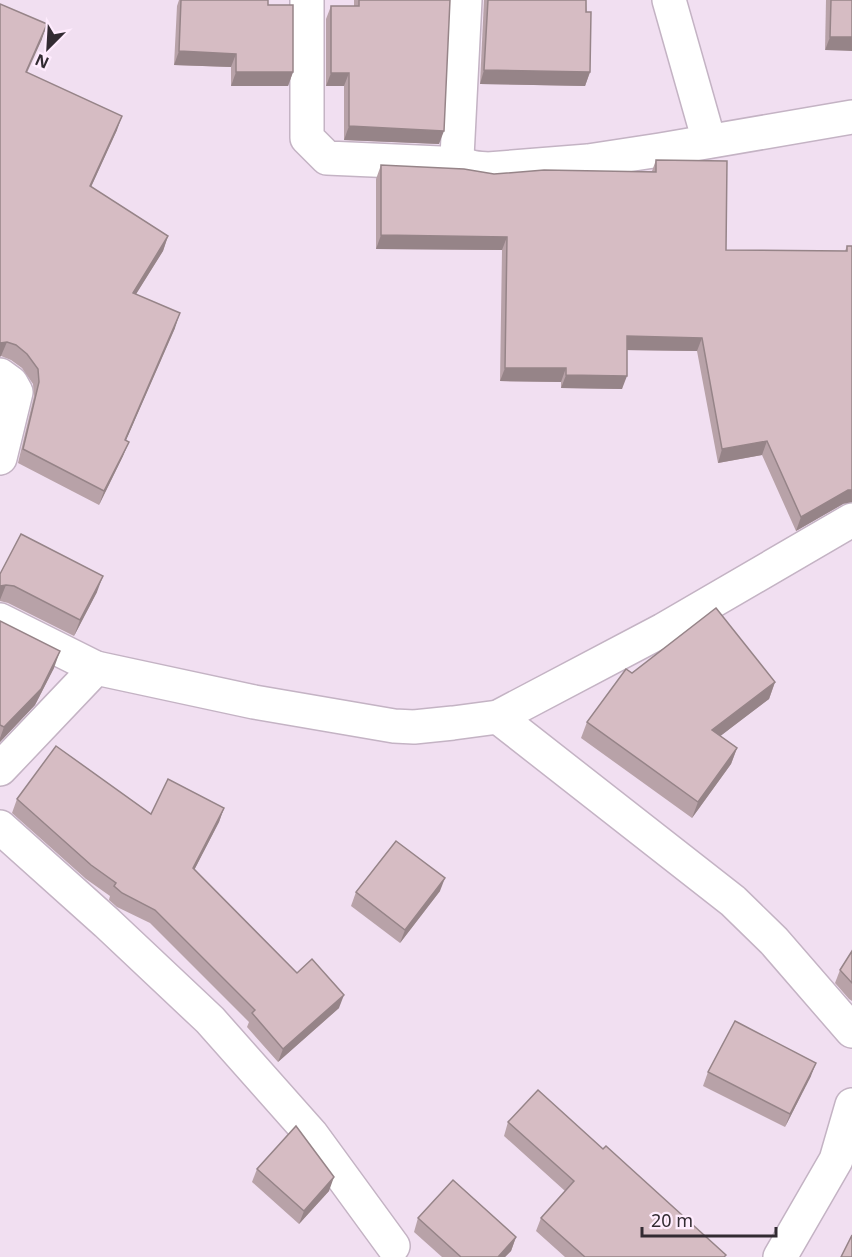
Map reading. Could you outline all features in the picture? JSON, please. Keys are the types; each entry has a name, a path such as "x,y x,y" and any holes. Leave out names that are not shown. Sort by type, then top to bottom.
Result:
{"street":[{"path":"307,0 307,138 327,158 463,164 473,168 488,169 588,161 852,117"},
{"path":"463,164 457,157 465,0"},
{"path":"669,0 709,141"},
{"path":"0,375 11,383 16,392 0,458"},
{"path":"0,620 96,668 254,702 394,726 414,727 453,723 498,717 663,630 852,520"},
{"path":"0,769 96,668"},
{"path":"498,717 733,901 774,941 852,1030"},
{"path":"0,827 210,1020 312,1135 393,1246"},
{"path":"780,1257 836,1160 852,1105"}],"building":[{"path":"181,0 268,0 268,5 293,5 293,72 236,72 236,54 179,51"},
{"path":"359,0 450,0 444,131 349,126 349,73 331,73 331,6 359,6"},
{"path":"488,0 586,0 586,12 591,12 590,72 484,70"},
{"path":"831,0 852,0 852,37 830,37"},
{"path":"0,4 47,24 26,72 122,116 90,186 168,236 133,293 180,313 125,440 129,442 104,491 23,449 39,382 38,369 27,354 16,345 7,342 0,343"},
{"path":"656,160 727,161 726,250 847,251 847,246 852,246 852,490 848,490 801,517 767,441 722,449 702,338 627,336 627,376 566,375 566,368 505,368 507,237 381,235 381,165 464,169 494,174 544,170 656,172"},
{"path":"21,534 103,576 80,620 14,586 0,586 0,574"},
{"path":"716,608 775,682 712,730 737,748 698,802 587,722 626,669 632,673"},
{"path":"0,621 60,651 41,689 4,727 0,725"},
{"path":"56,746 151,814 168,779 224,808 193,868 297,973 312,959 344,995 283,1049 252,1013 255,1010 155,910 122,893 114,886 116,883 91,865 17,799"},
{"path":"396,841 445,878 405,930 356,892"},
{"path":"852,951 852,983 840,970"},
{"path":"735,1021 816,1063 790,1114 708,1072"},
{"path":"538,1090 603,1149 606,1146 726,1255 724,1257 585,1257 541,1218 574,1181 508,1122"},
{"path":"296,1126 334,1177 304,1211 257,1169"},
{"path":"453,1180 516,1237 498,1257 461,1257 418,1218"},
{"path":"852,1235 852,1257 841,1257"}]}
